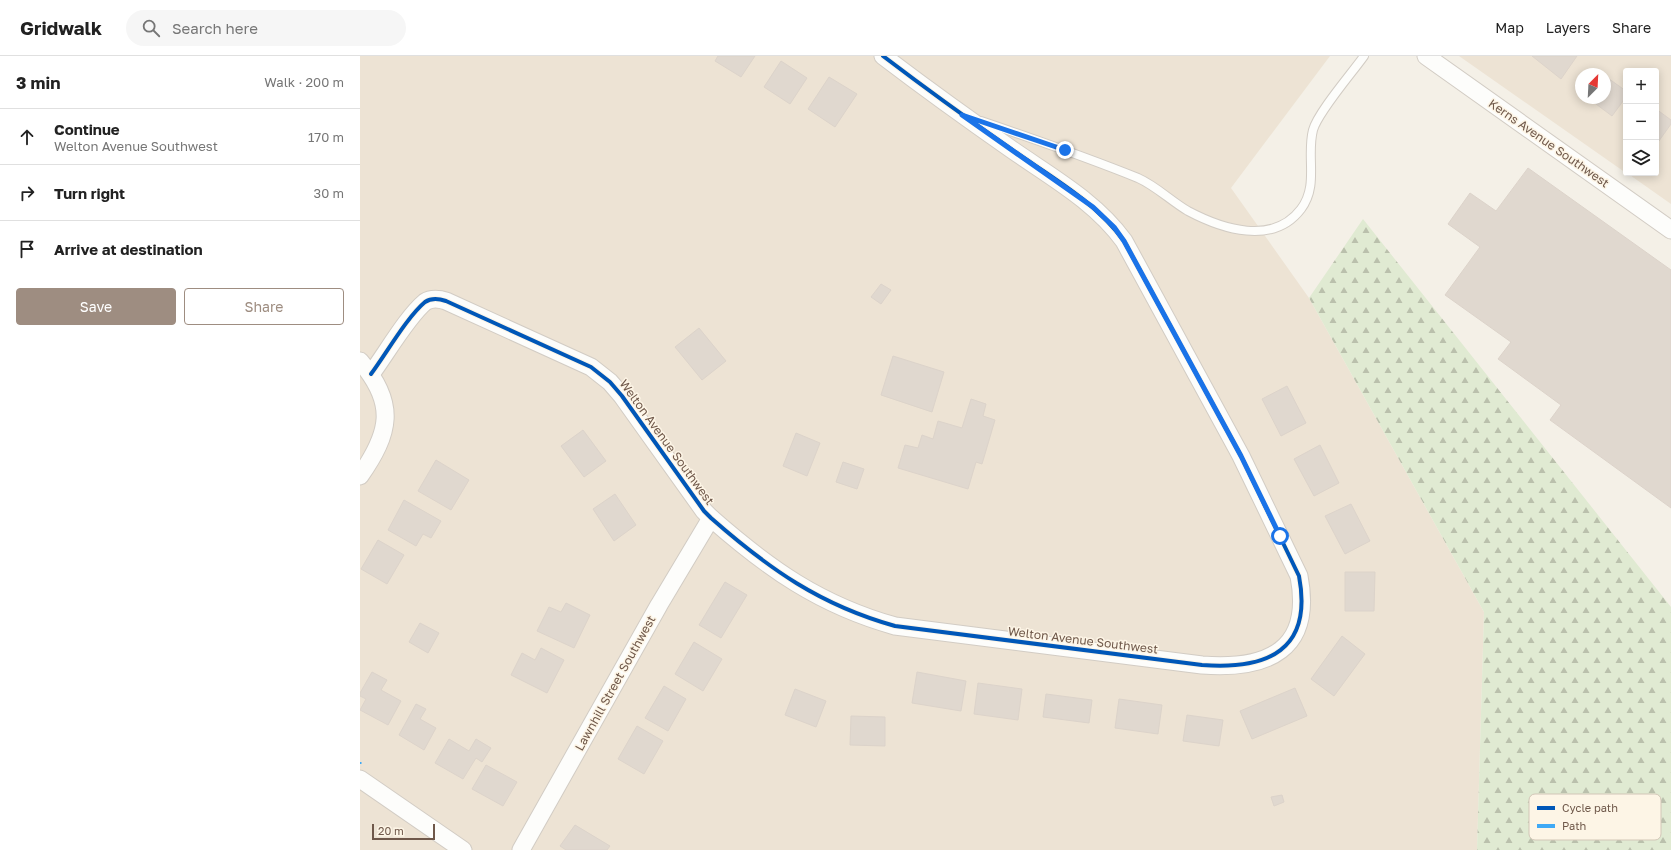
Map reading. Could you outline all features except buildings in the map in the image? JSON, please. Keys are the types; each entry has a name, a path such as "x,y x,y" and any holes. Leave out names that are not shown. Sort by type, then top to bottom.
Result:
{"street":[{"name":"Welton Avenue Southwest","path":"372,374 410,320 426,302 437,299 446,300 591,367 610,382 622,396 704,512 788,579 830,603 862,617 895,626 1225,666 1252,664 1266,660 1281,651 1293,638 1301,619 1303,595 1299,576 1241,456 1124,241 1114,227 1093,207 962,115 883,56"},
{"name":"Kerns Avenue Southwest","path":"1426,56 1671,230"},
{"path":"360,362 372,374 380,392 384,407 385,426 380,445 360,476"},
{"name":"Lawnhill Street Southwest","path":"522,850 659,605 711,518"},
{"path":"360,779 463,850"}],"lane":[{"path":"962,115 1065,150 1140,179 1167,195 1187,210 1212,222 1240,230 1260,232 1274,229 1289,222 1301,210 1308,198 1312,177 1310,145 1313,129 1319,117 1364,56"}],"shaded area":[{"path":"360,56 1330,56 1231,188 1309,298 1484,612 1477,850 360,850"},
{"path":"1459,56 1671,56 1671,204 1631,176 1659,176 1659,68 1623,68 1623,171"}],"green space":[{"path":"1363,219 1671,607 1671,850 1477,850 1484,612 1309,298"}],"cycle path":[{"path":"371,374 404,326 425,302 433,299 446,301 591,367 610,382 622,396 704,511 711,518 775,569 819,596 843,607 895,626 1202,665 1226,666 1247,664 1265,659 1280,650 1292,638 1299,622 1302,601 1299,576 1241,456 1124,241 1100,214 1072,190 1011,149 883,56"}],"route":[{"path":"1065,150 962,115 1093,207 1114,227 1124,241 1241,456 1280,536"}]}
